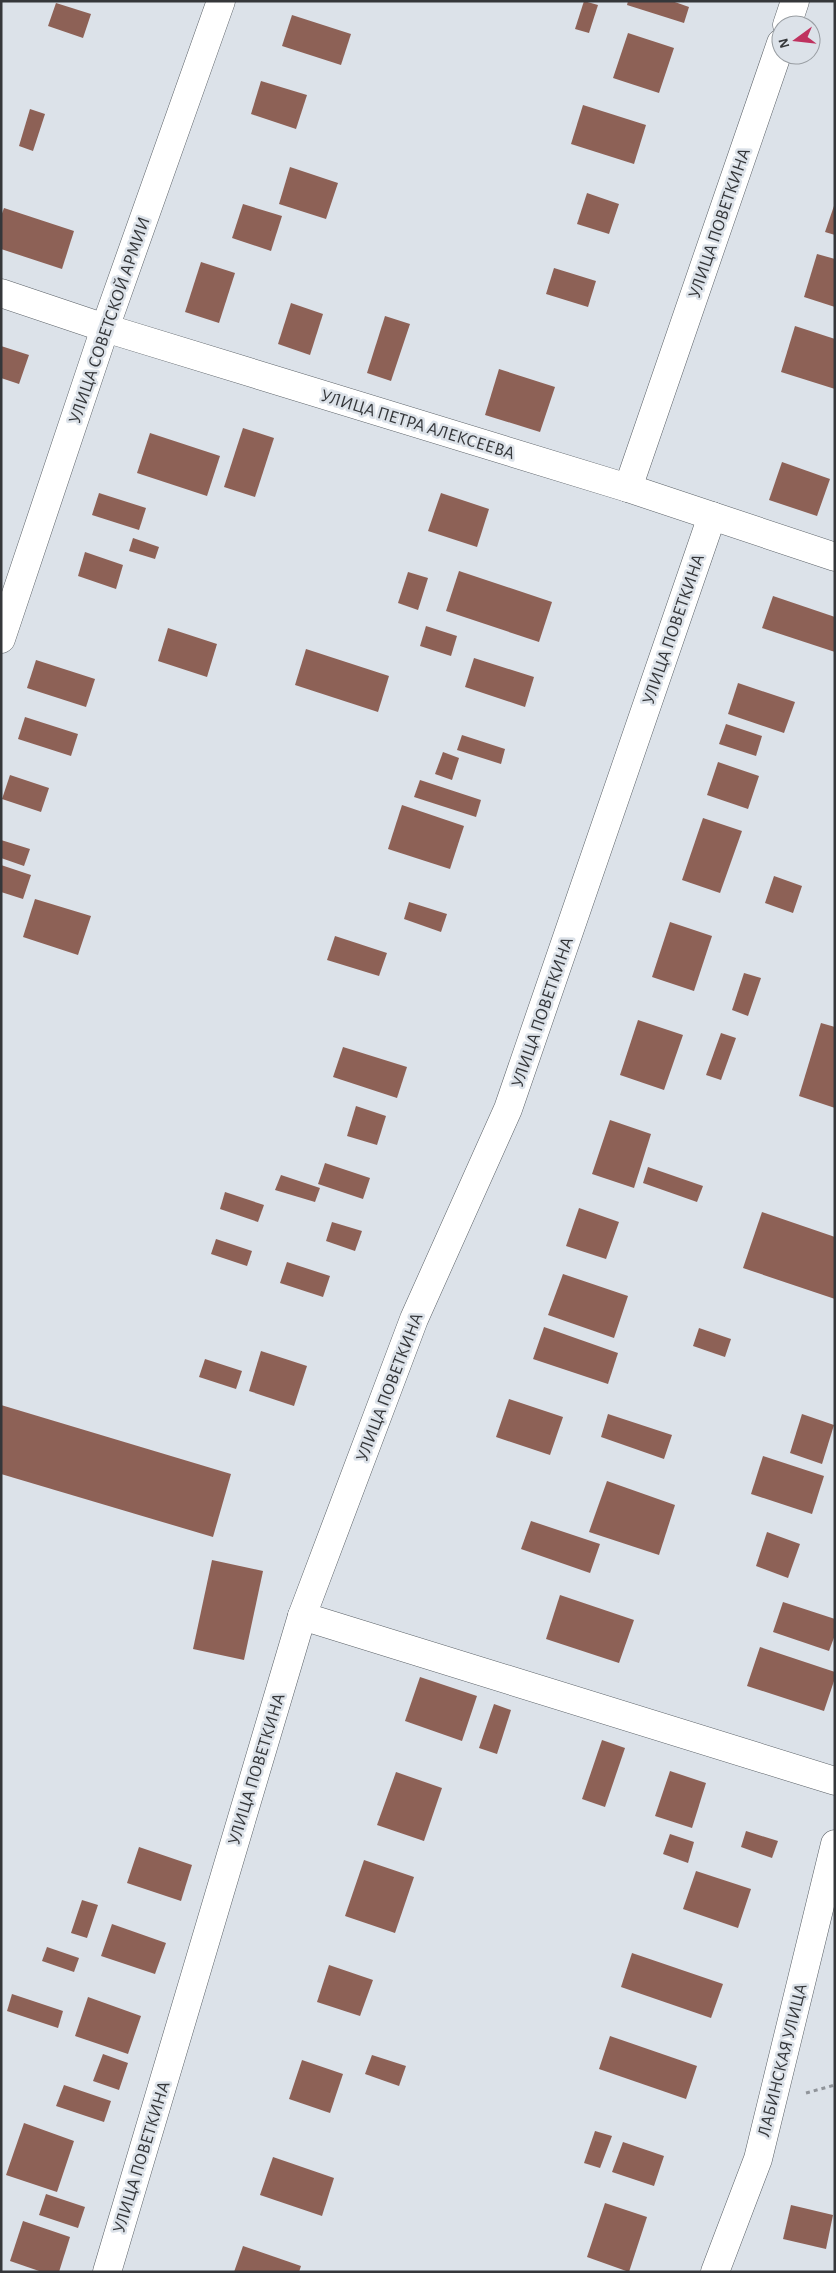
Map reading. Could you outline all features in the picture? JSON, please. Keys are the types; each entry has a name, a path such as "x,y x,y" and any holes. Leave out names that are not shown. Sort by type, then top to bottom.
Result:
{"street":[{"name":"УЛИЦА СОВЕТСКОЙ АРМИИ","path":"1,639 105,328 221,1"},
{"path":"791,15 796,1"},
{"name":"УЛИЦА ПОВЕТКИНА","path":"628,488 773,65"},
{"name":"УЛИЦА ПЕТРА АЛЕКСЕЕВА","path":"1,293 105,328 628,488 835,557"},
{"name":"УЛИЦА ПОВЕТКИНА","path":"107,2272 302,1616 414,1319 508,1109 712,516"},
{"path":"302,1616 835,1781"},
{"name":"ЛАБИНСКАЯ УЛИЦА","path":"715,2272 758,2159 835,1844"}],"building":[{"path":"584,1 598,5 589,33 575,29"},
{"path":"628,1 672,1 689,7 684,23 627,5"},
{"path":"56,3 91,14 83,38 48,26"},
{"path":"292,15 351,34 341,65 282,46"},
{"path":"628,33 674,48 659,93 613,78"},
{"path":"261,81 307,95 296,129 251,114"},
{"path":"583,105 646,125 634,164 571,144"},
{"path":"30,109 45,114 33,151 19,146"},
{"path":"290,167 338,183 326,219 279,204"},
{"path":"587,193 619,204 609,234 577,224"},
{"path":"835,203 835,235 825,232"},
{"path":"243,204 282,216 271,251 232,238"},
{"path":"4,208 74,231 62,269 1,249 1,216"},
{"path":"817,254 835,259 835,307 804,297"},
{"path":"201,262 235,273 219,323 185,312"},
{"path":"554,268 596,281 588,307 546,294"},
{"path":"291,303 323,314 310,355 278,344"},
{"path":"385,316 410,324 391,381 367,373"},
{"path":"795,326 835,339 835,389 781,372"},
{"path":"1,346 29,355 19,384 1,378"},
{"path":"499,369 555,387 540,432 485,415"},
{"path":"243,428 274,438 255,497 224,487"},
{"path":"150,433 220,456 207,496 137,473"},
{"path":"782,462 830,479 817,516 769,500"},
{"path":"99,493 146,508 139,530 92,515"},
{"path":"441,493 489,509 477,547 428,531"},
{"path":"133,538 159,547 155,559 129,551"},
{"path":"85,552 123,565 116,589 78,576"},
{"path":"459,571 552,602 539,642 446,611"},
{"path":"408,572 428,578 418,610 398,603"},
{"path":"773,596 835,617 835,652 762,628"},
{"path":"426,626 457,636 451,656 420,646"},
{"path":"168,628 217,644 207,677 158,661"},
{"path":"306,649 389,676 378,712 295,685"},
{"path":"474,658 534,677 525,707 465,687"},
{"path":"36,660 95,679 86,707 27,688"},
{"path":"738,683 795,702 784,733 728,714"},
{"path":"25,717 78,734 71,756 18,739"},
{"path":"726,724 762,736 756,756 719,744"},
{"path":"462,735 505,749 501,764 457,750"},
{"path":"443,752 459,758 452,780 435,774"},
{"path":"718,762 759,776 748,809 707,795"},
{"path":"10,775 49,788 41,812 2,799"},
{"path":"420,780 481,800 476,817 414,797"},
{"path":"402,805 464,826 450,869 388,849"},
{"path":"703,818 742,831 720,893 682,880"},
{"path":"1,840 30,849 24,866 1,858"},
{"path":"1,865 31,875 23,899 1,892"},
{"path":"774,876 802,886 793,913 765,903"},
{"path":"35,899 91,916 78,955 23,937"},
{"path":"409,902 447,914 441,932 404,919"},
{"path":"670,922 712,936 694,991 652,977"},
{"path":"335,936 387,953 379,976 327,960"},
{"path":"744,973 761,978 748,1016 732,1010"},
{"path":"638,1020 683,1035 664,1090 620,1075"},
{"path":"821,1023 835,1027 835,1108 799,1096"},
{"path":"721,1033 736,1038 721,1080 706,1075"},
{"path":"343,1047 407,1067 397,1098 333,1077"},
{"path":"356,1106 386,1116 377,1145 347,1136"},
{"path":"610,1120 651,1134 634,1188 592,1174"},
{"path":"325,1163 370,1178 363,1199 318,1184"},
{"path":"648,1167 703,1186 697,1202 643,1183"},
{"path":"281,1175 320,1188 315,1202 275,1190"},
{"path":"225,1192 264,1205 258,1222 220,1209"},
{"path":"579,1208 619,1222 606,1259 566,1246"},
{"path":"762,1212 835,1237 835,1299 743,1268"},
{"path":"332,1222 362,1231 355,1251 326,1241"},
{"path":"216,1239 252,1251 247,1266 211,1254"},
{"path":"287,1262 330,1276 323,1297 280,1283"},
{"path":"563,1274 628,1296 614,1338 548,1315"},
{"path":"544,1327 618,1353 608,1384 533,1359"},
{"path":"699,1328 731,1339 725,1357 693,1346"},
{"path":"261,1351 307,1366 294,1406 249,1391"},
{"path":"205,1359 242,1371 236,1389 199,1377"},
{"path":"509,1399 563,1417 550,1455 496,1437"},
{"path":"1,1405 231,1474 213,1537 1,1474"},
{"path":"608,1414 672,1435 664,1459 601,1437"},
{"path":"802,1414 834,1425 822,1464 790,1453"},
{"path":"763,1456 824,1476 812,1514 751,1494"},
{"path":"607,1481 675,1505 659,1555 589,1532"},
{"path":"531,1521 600,1544 590,1573 521,1549"},
{"path":"767,1532 800,1544 788,1578 756,1566"},
{"path":"212,1560 263,1571 244,1660 193,1649"},
{"path":"560,1595 634,1620 619,1663 546,1639"},
{"path":"783,1602 835,1619 835,1635 829,1651 773,1632"},
{"path":"760,1647 835,1672 835,1678 824,1711 747,1686"},
{"path":"420,1677 477,1696 462,1741 405,1721"},
{"path":"494,1704 511,1710 497,1754 479,1748"},
{"path":"602,1740 625,1748 605,1807 582,1799"},
{"path":"670,1771 706,1783 692,1828 655,1816"},
{"path":"396,1772 442,1788 424,1841 377,1825"},
{"path":"746,1831 778,1841 772,1858 741,1847"},
{"path":"670,1834 694,1842 688,1863 663,1854"},
{"path":"139,1847 192,1865 181,1901 127,1883"},
{"path":"364,1860 414,1877 395,1933 345,1916"},
{"path":"696,1871 751,1889 738,1928 683,1909"},
{"path":"82,1900 98,1905 87,1938 71,1933"},
{"path":"112,1924 166,1943 155,1974 101,1956"},
{"path":"47,1947 79,1958 74,1972 42,1961"},
{"path":"632,1953 723,1984 711,2018 621,1987"},
{"path":"329,1965 373,1980 360,2016 317,2002"},
{"path":"12,1994 63,2011 58,2028 7,2011"},
{"path":"88,1997 141,2016 128,2054 75,2036"},
{"path":"610,2036 697,2066 686,2099 599,2069"},
{"path":"103,2054 128,2063 119,2090 93,2081"},
{"path":"372,2055 406,2066 399,2086 365,2074"},
{"path":"302,2060 343,2074 330,2113 289,2099"},
{"path":"64,2085 111,2101 104,2122 56,2106"},
{"path":"24,2123 74,2141 57,2192 6,2175"},
{"path":"595,2131 612,2136 600,2168 584,2163"},
{"path":"623,2142 664,2156 654,2186 612,2172"},
{"path":"273,2157 334,2178 322,2216 260,2195"},
{"path":"46,2194 85,2207 78,2228 39,2215"},
{"path":"605,2203 647,2217 629,2272 587,2257"},
{"path":"791,2205 833,2215 826,2249 783,2239"},
{"path":"23,2221 70,2237 59,2272 42,2272 10,2261"},
{"path":"243,2246 301,2266 299,2272 234,2272"}]}
